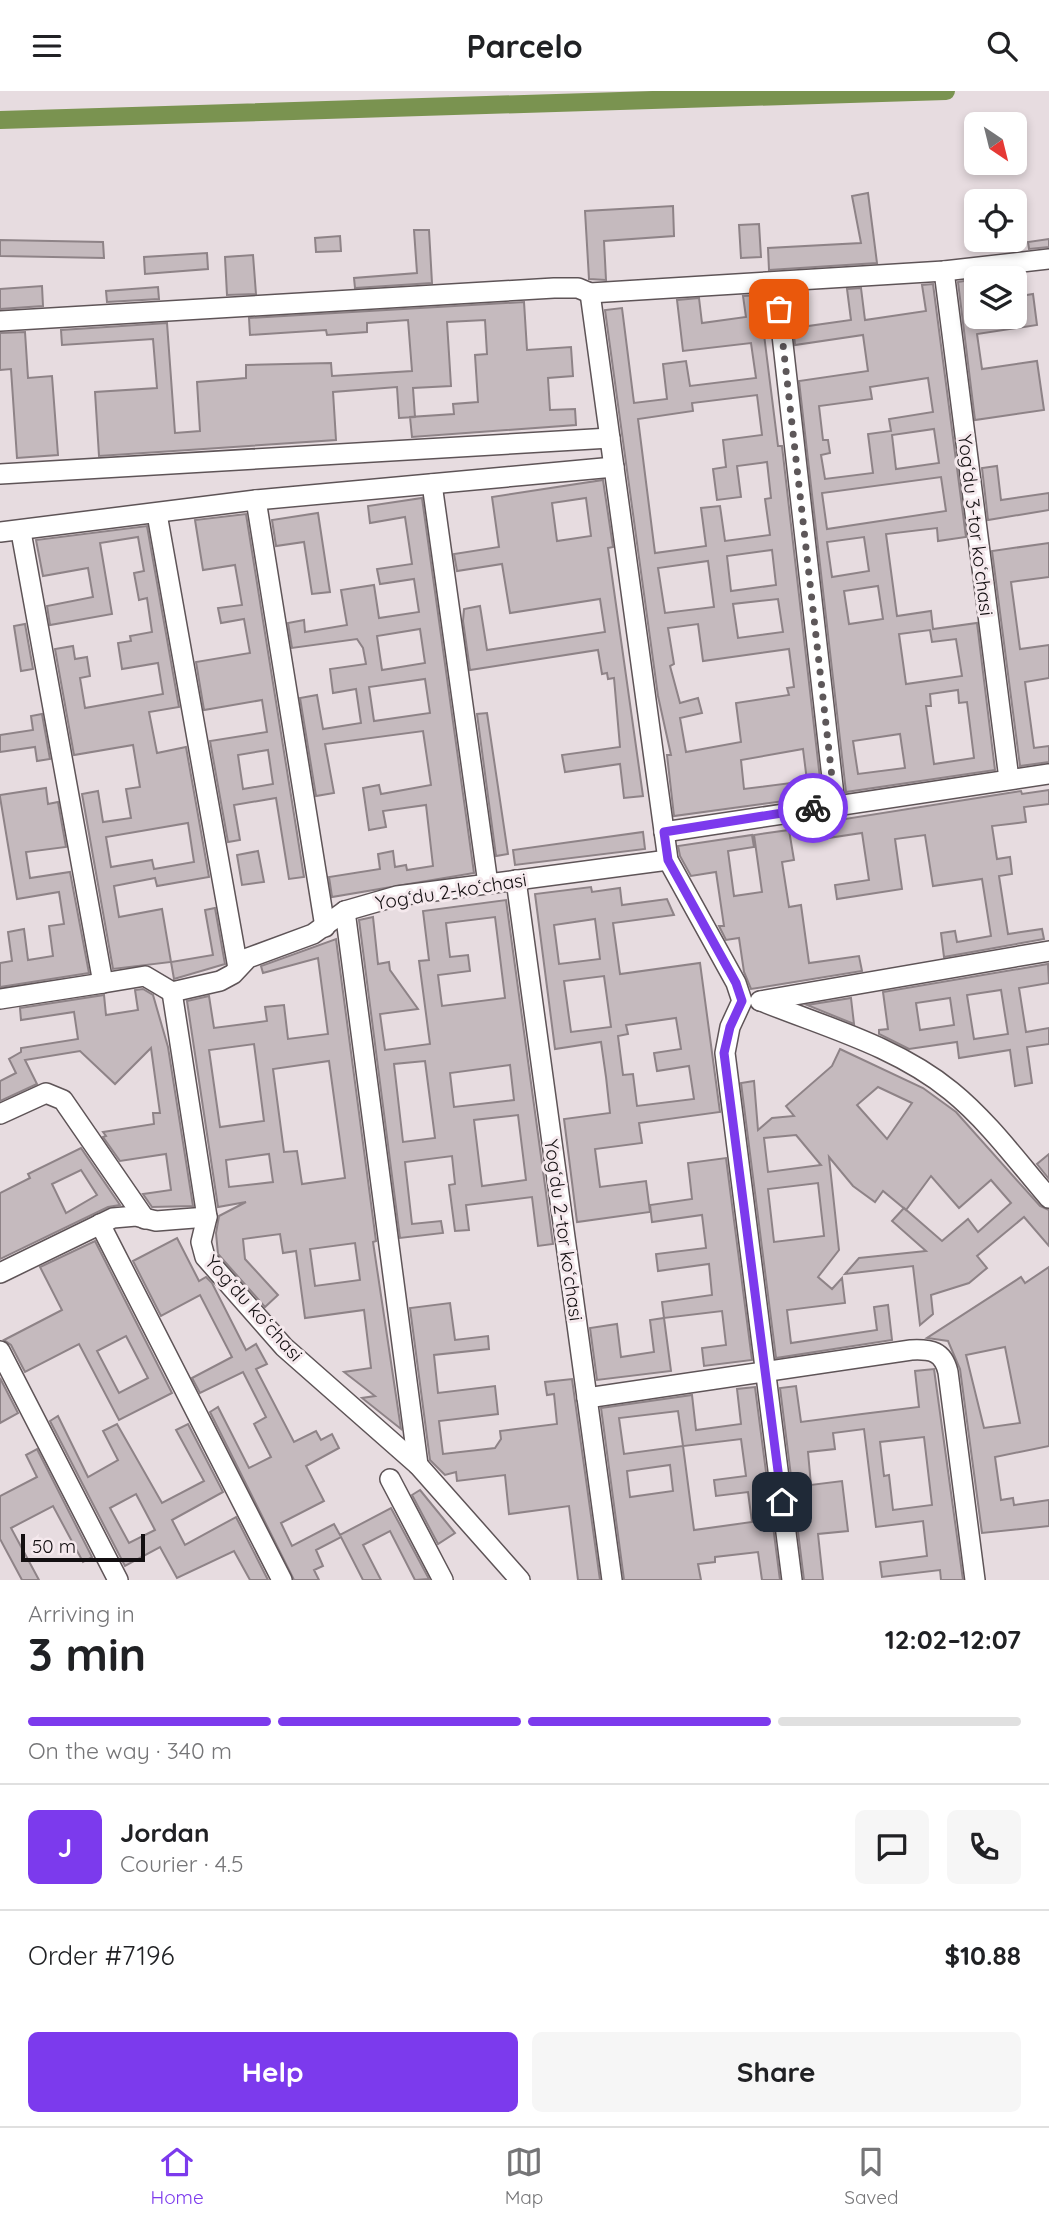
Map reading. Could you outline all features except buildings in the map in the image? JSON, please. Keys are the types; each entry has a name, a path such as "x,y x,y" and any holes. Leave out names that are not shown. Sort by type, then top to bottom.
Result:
{"street":[{"path":"0,321 554,288 578,288 590,293 944,271 1049,260"},
{"name":"Yogʻdu 3-tor koʻchasi","path":"944,271 1009,779"},
{"path":"776,282 835,804"},
{"path":"590,293 668,860 736,983 751,1001 891,1053 921,1070 970,1108 1049,1198"},
{"path":"0,474 610,439"},
{"path":"0,532 256,501 614,467"},
{"path":"432,484 488,884"},
{"path":"256,501 325,927"},
{"path":"158,514 239,968"},
{"path":"21,531 103,983"},
{"path":"664,832 835,804 1049,774"},
{"name":"Yogʻdu 2-koʻchasi","path":"173,992 220,981 259,953 325,927 345,911 397,896 668,860"},
{"name":"Yogʻdu 2-tor koʻchasi","path":"516,880 612,1580"},
{"path":"345,911 418,1465"},
{"path":"792,1580 724,1053 730,1027 751,1001 1049,951"},
{"path":"0,999 145,976 173,992"},
{"name":"Yogʻdu koʻchasi","path":"173,992 206,1217 201,1242 205,1257 284,1347 418,1465 520,1580"},
{"path":"0,1114 46,1093 63,1100 145,1219"},
{"path":"0,1273 100,1224 126,1216 145,1219 206,1217"},
{"path":"100,1224 282,1580"},
{"path":"587,1398 929,1349 939,1354 948,1372 975,1580"},
{"path":"0,1351 118,1580"},
{"path":"390,1479 443,1580"}],"waterway":[{"path":"0,120 946,91"}],"way so far":[{"path":"779,309 835,804 813,808"}],"route":[{"path":"782,1502 724,1053 730,1027 742,1001 736,983 668,860 664,832 813,808"}]}
